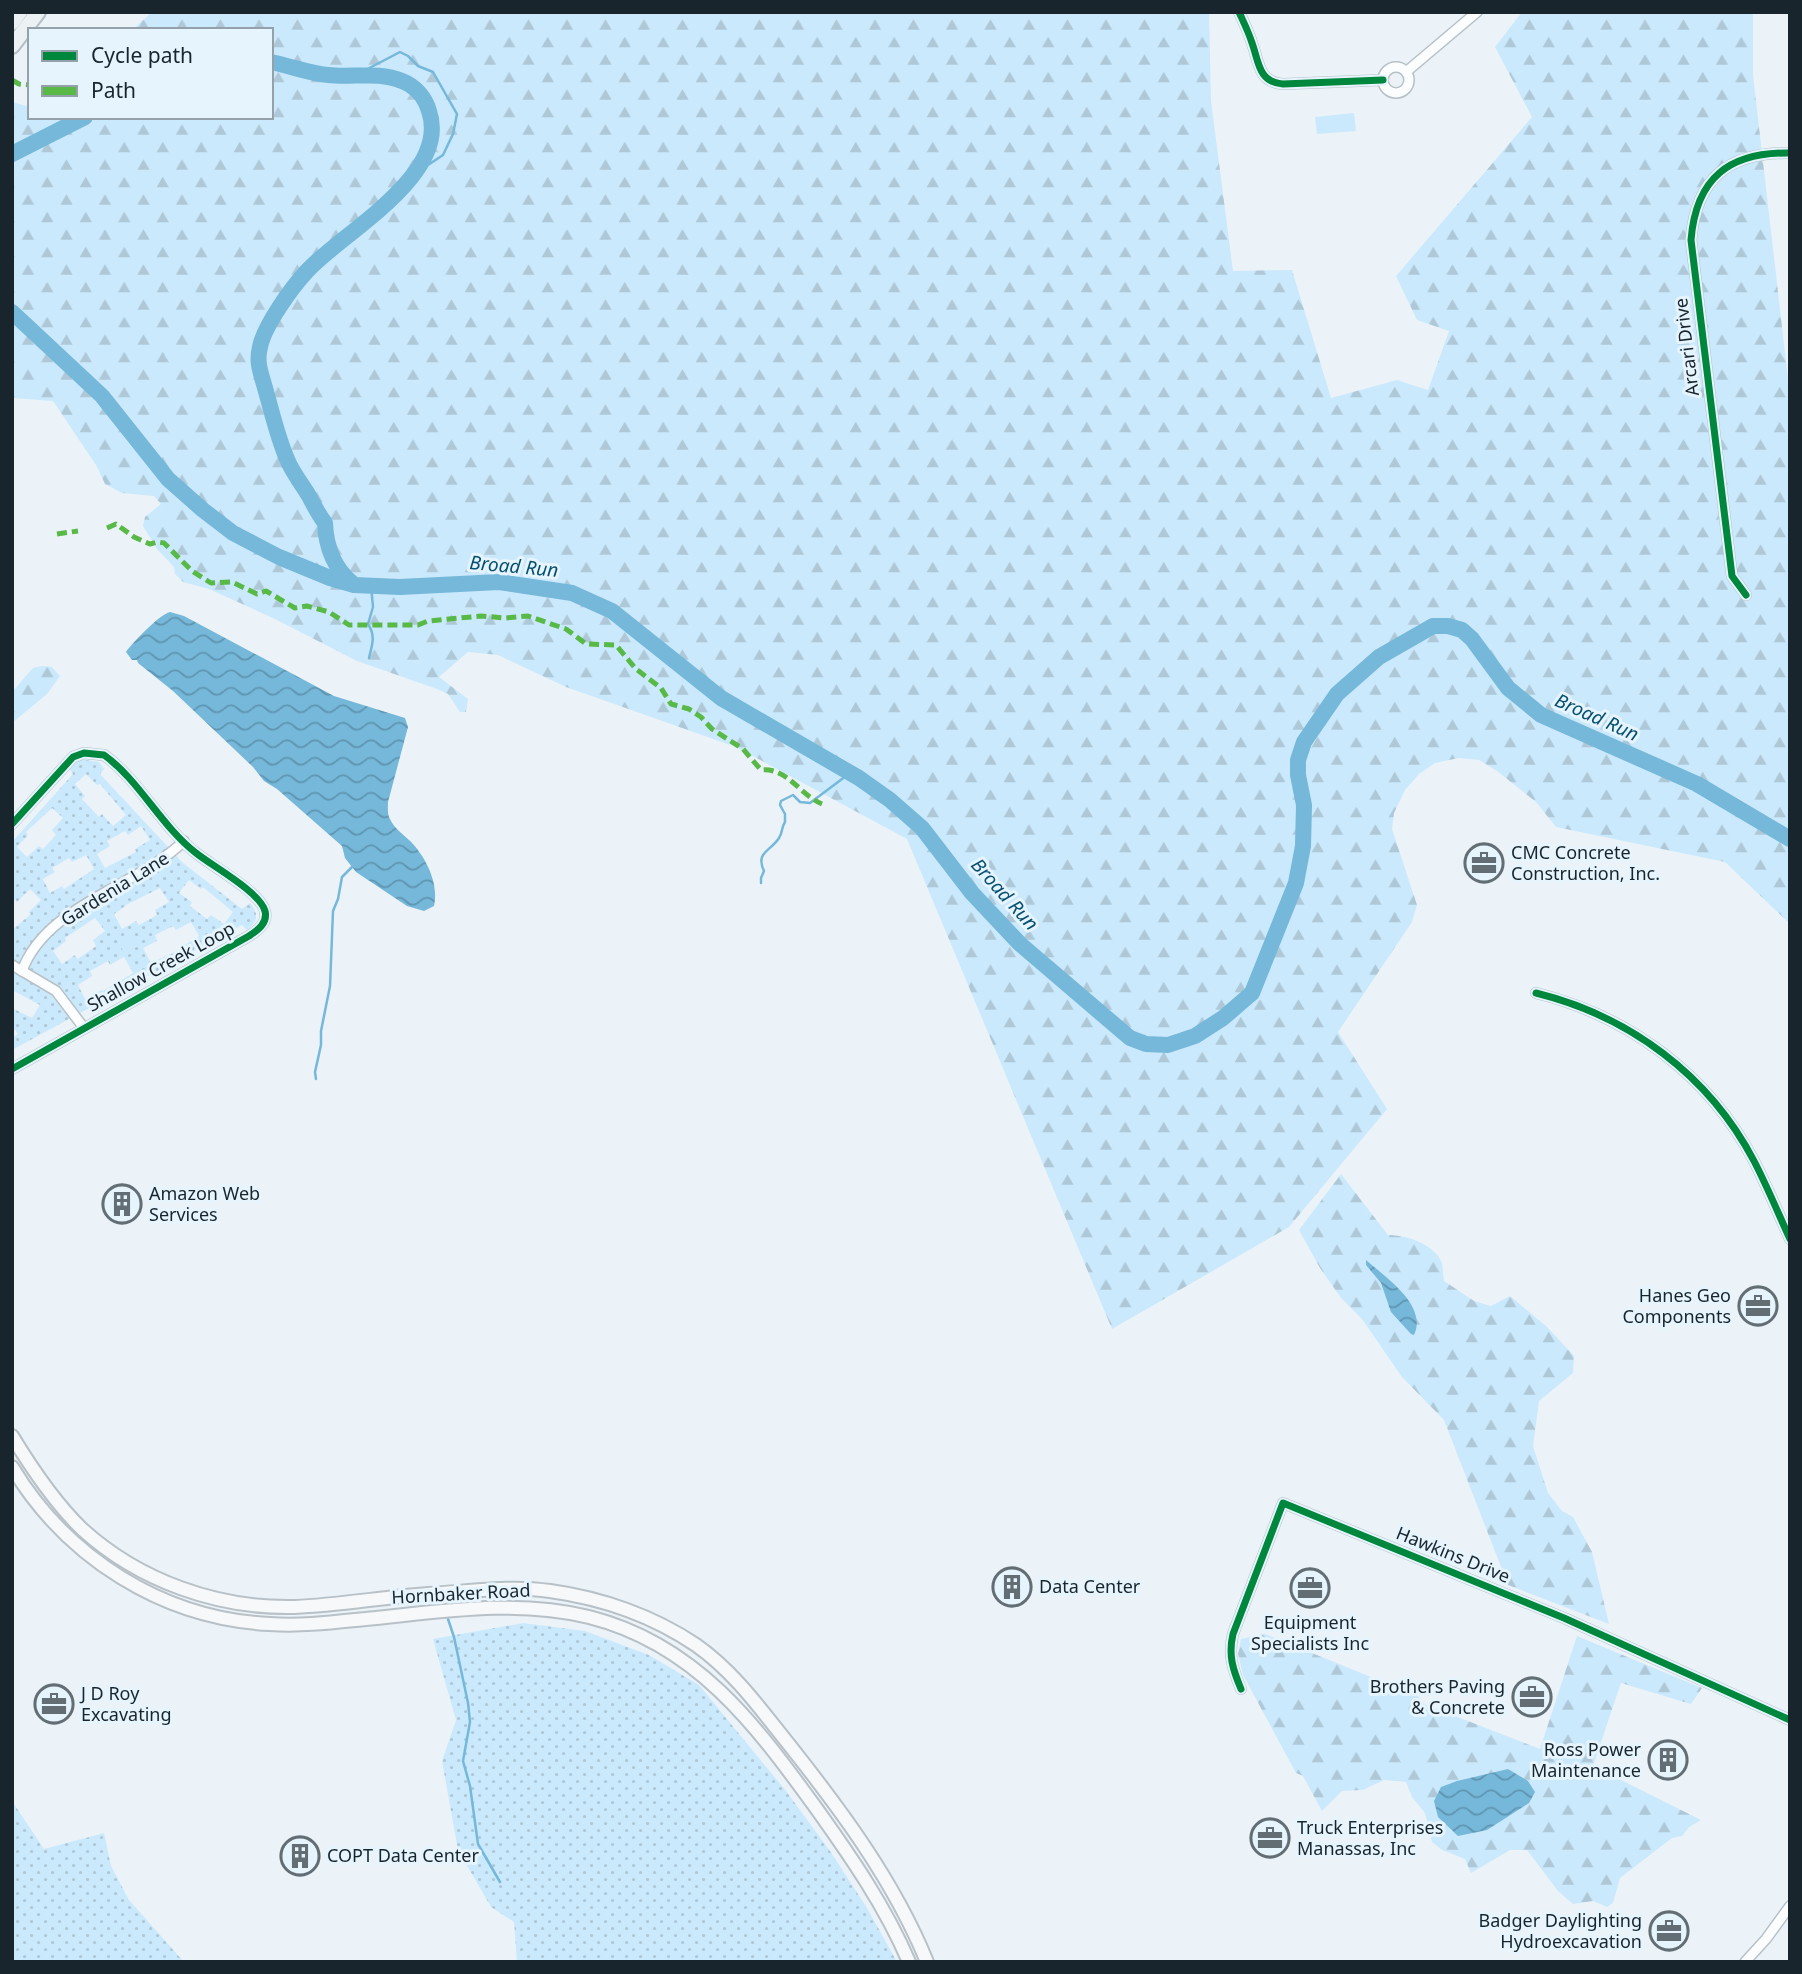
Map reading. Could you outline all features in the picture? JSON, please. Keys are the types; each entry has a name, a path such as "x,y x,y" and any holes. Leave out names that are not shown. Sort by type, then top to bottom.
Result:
{"highway":[{"path":"12,23 20,12"},
{"path":"12,46 38,12"}],"main road":[{"name":"Hornbaker Road","path":"12,1436 50,1493 82,1529 119,1557 184,1590 233,1602 292,1607 488,1590 549,1591 598,1601 635,1613 686,1639 722,1666 744,1688 799,1757 875,1862 905,1912 927,1962"},
{"name":"Hornbaker Road","path":"12,1467 46,1517 85,1554 124,1581 164,1600 204,1613 243,1622 301,1624 504,1607 541,1608 590,1617 623,1627 670,1650 718,1687 766,1741 872,1888 909,1962"},
{"path":"355,1601 356,1620"}],"street":[{"path":"1239,12 1259,69 1269,80 1283,84 1383,80"},
{"path":"1406,72 1476,12"},
{"path":"1391,68 1406,72 1408,85 1398,93 1387,90 1383,80 1385,73 1391,68"},
{"name":"Arcari Drive","path":"1746,595 1732,576 1692,253 1693,219 1701,197 1713,178 1732,163 1751,156 1790,153"},
{"name":"Shallow Creek Loop","path":"12,824 73,757 84,752 94,752 110,759 193,851 255,897 265,911 265,919 260,929 12,1069"},
{"name":"Gardenia Lane","path":"22,971 32,949 59,923 99,896 136,877 172,853 184,841"},
{"path":"12,965 56,991 84,1028"},
{"path":"1536,993 1562,999 1606,1017 1651,1043 1683,1069 1708,1094 1742,1141 1790,1239"},
{"name":"Hawkins Drive","path":"1241,1689 1231,1662 1233,1634 1283,1503 1463,1575 1790,1720"},
{"path":"1745,1962 1790,1906"}],"green space":[{"path":"152,12 1209,12 1211,101 1233,271 1292,270 1331,398 1397,380 1428,390 1449,331 1417,320 1396,276 1532,117 1495,47 1522,12 1753,12 1753,75 1790,396 1790,924 1725,862 1556,827 1536,802 1479,760 1459,758 1435,763 1419,774 1405,790 1394,813 1392,829 1417,905 1412,922 1338,1032 1387,1109 1289,1227 1112,1329 907,839 736,747 566,687 498,655 468,652 439,677 468,699 466,712 460,712 448,694 357,661 273,618 209,589 183,582 143,526 145,517 161,504 154,496 122,493 105,484 96,465 53,401 12,398 12,102 28,106 28,119 273,119 273,28 134,28"},
{"path":"1354,113 1356,131 1317,134 1315,117"},
{"path":"52,667 60,676 47,694 12,723 12,692 33,668"},
{"path":"80,759 99,762 104,769 100,774 183,863 242,909 250,903 256,917 247,930 242,925 12,1050 12,1038 18,1034 12,1026 12,1008 32,1018 40,1005 12,990 12,930 31,914 29,912 41,900 30,889 17,902 12,900 12,842 73,774 69,768","holes":["86,774 97,785 100,784 126,815 113,826 102,814 99,817 82,799 85,796 75,784","52,808 63,818 52,830 56,835 43,849 39,846 27,857 17,847 28,835 26,832","141,826 150,840 135,849 136,852 105,868 97,854 110,846 107,841 125,831 128,835","86,855 94,869 64,889 62,886 50,893 43,879 55,872 52,868 69,858 72,862","189,880 201,889 203,887 233,912 224,924 211,915 207,919 190,906 192,902 179,893","160,888 169,902 155,910 157,915 139,925 136,921 122,929 114,914","95,918 105,931 93,940 96,946 78,959 75,955 62,964 53,951 66,941 65,938","191,922 199,936 183,948 151,963 143,948 157,941 155,935 173,926 176,930","124,957 133,973 85,999 78,985 92,976 90,971 108,961 110,965"]},
{"path":"132,934 138,944 124,952 118,943"},
{"path":"1341,1174 1388,1235 1411,1239 1438,1256 1442,1263 1444,1281 1474,1301 1491,1306 1510,1296 1547,1327 1574,1356 1573,1373 1539,1401 1533,1446 1548,1493 1562,1511 1573,1517 1592,1552 1609,1624 1508,1585 1444,1420 1402,1377 1362,1319 1341,1298 1320,1268 1299,1230"},
{"path":"523,1623 585,1631 649,1655 699,1685 786,1791 830,1851 867,1908 897,1962 517,1962 514,1922 491,1907 458,1850 442,1761 456,1720 433,1639"},
{"path":"1265,1634 1403,1690 1415,1687 1424,1704 1540,1749 1577,1636 1702,1688 1691,1704 1621,1683 1593,1766 1701,1820 1689,1827 1682,1836 1672,1838 1620,1878 1613,1903 1607,1907 1593,1901 1573,1904 1558,1891 1527,1850 1510,1850 1471,1873 1465,1859 1442,1850 1432,1842 1425,1813 1412,1797 1406,1782 1384,1780 1363,1790 1342,1791 1322,1811 1303,1776 1296,1773 1243,1675 1238,1654 1241,1639"},
{"path":"12,1801 44,1849 104,1833 111,1866 129,1900 184,1962 12,1962"}],"water":[{"path":"170,612 184,616 334,696 405,718 408,727 388,802 388,813 394,826 413,844 427,865 435,889 434,906 424,911 407,906 356,872 345,858 342,846 277,789 264,781 253,767 173,691 137,660 132,660 126,652 129,648 153,623"},
{"path":"1366,1260 1393,1283 1410,1303 1417,1324 1414,1335 1391,1312 1381,1283 1366,1265"},
{"path":"1508,1769 1528,1781 1535,1792 1529,1803 1487,1830 1458,1836 1438,1817 1434,1801 1441,1787"}],"waterway":[{"path":"356,75 400,52 418,66 433,72 457,114 453,134 443,155 416,173"},
{"path":"273,63 328,75 374,75 393,78 415,89 429,111 432,135 424,158 410,179 390,200 307,271 273,318 259,353 261,373 283,450 325,523 329,549 336,564 352,583"},
{"path":"12,154 81,119"},
{"name":"Broad Run","path":"12,312 102,396 168,479 233,533 279,557 354,585 400,587 499,582 572,593 612,611 721,698 859,778 890,800 922,828 972,893 1020,944 1130,1038 1146,1044 1168,1045 1195,1036 1223,1018 1252,993 1296,883 1303,846 1304,805 1298,760 1304,742 1337,694 1379,657 1433,626 1462,630 1472,639 1508,688 1541,715 1697,784 1790,839"},
{"path":"369,658 373,641 368,624 373,607 371,586"},
{"path":"761,883 764,871 761,860 779,838 785,822 781,801 793,795 800,802 810,803 850,773"},
{"path":"316,1079 321,1031 330,986 333,911 342,877 352,867"},
{"path":"448,1619 468,1703 470,1722 463,1761 470,1786 478,1844 500,1882"}],"marked path":[{"path":"12,80 28,85"},
{"path":"107,528 116,524 150,544 164,543 192,571 211,583 232,582 257,594 266,591 295,608 307,606 329,612 349,625 418,625 428,621 481,616 528,616 566,629 586,644 616,645 636,669 661,688 671,704 689,709 712,729 743,749 761,770 770,770 786,777 822,804"},
{"path":"57,534 78,531"}],"cycle path":[{"path":"1239,12 1261,70 1275,82 1283,84 1383,80"},
{"path":"1746,595 1732,576 1691,240 1700,200 1708,185 1720,173 1750,157 1790,153"},
{"path":"12,824 73,757 84,753 104,755 128,777 183,842 254,896 266,915 262,926 249,936 12,1069"},
{"path":"1536,993 1603,1017 1663,1053 1690,1076 1736,1130 1759,1170 1790,1239"},
{"path":"1241,1689 1232,1662 1233,1634 1283,1503 1564,1618 1790,1720"}],"place":[{"name":"CMC Concrete Construction, Inc.","path":"1484,863"},
{"name":"Amazon Web Services","path":"122,1204"},
{"name":"Hanes Geo Components","path":"1758,1306"},
{"name":"Data Center","path":"1012,1587"},
{"name":"Equipment Specialists Inc","path":"1310,1588"},
{"name":"Brothers Paving & Concrete","path":"1532,1697"},
{"name":"J D Roy Excavating","path":"54,1704"},
{"name":"Ross Power Maintenance","path":"1668,1760"},
{"name":"Truck Enterprises Manassas, Inc","path":"1270,1838"},
{"name":"COPT Data Center","path":"300,1856"},
{"name":"Badger Daylighting Hydroexcavation","path":"1669,1931"}]}
